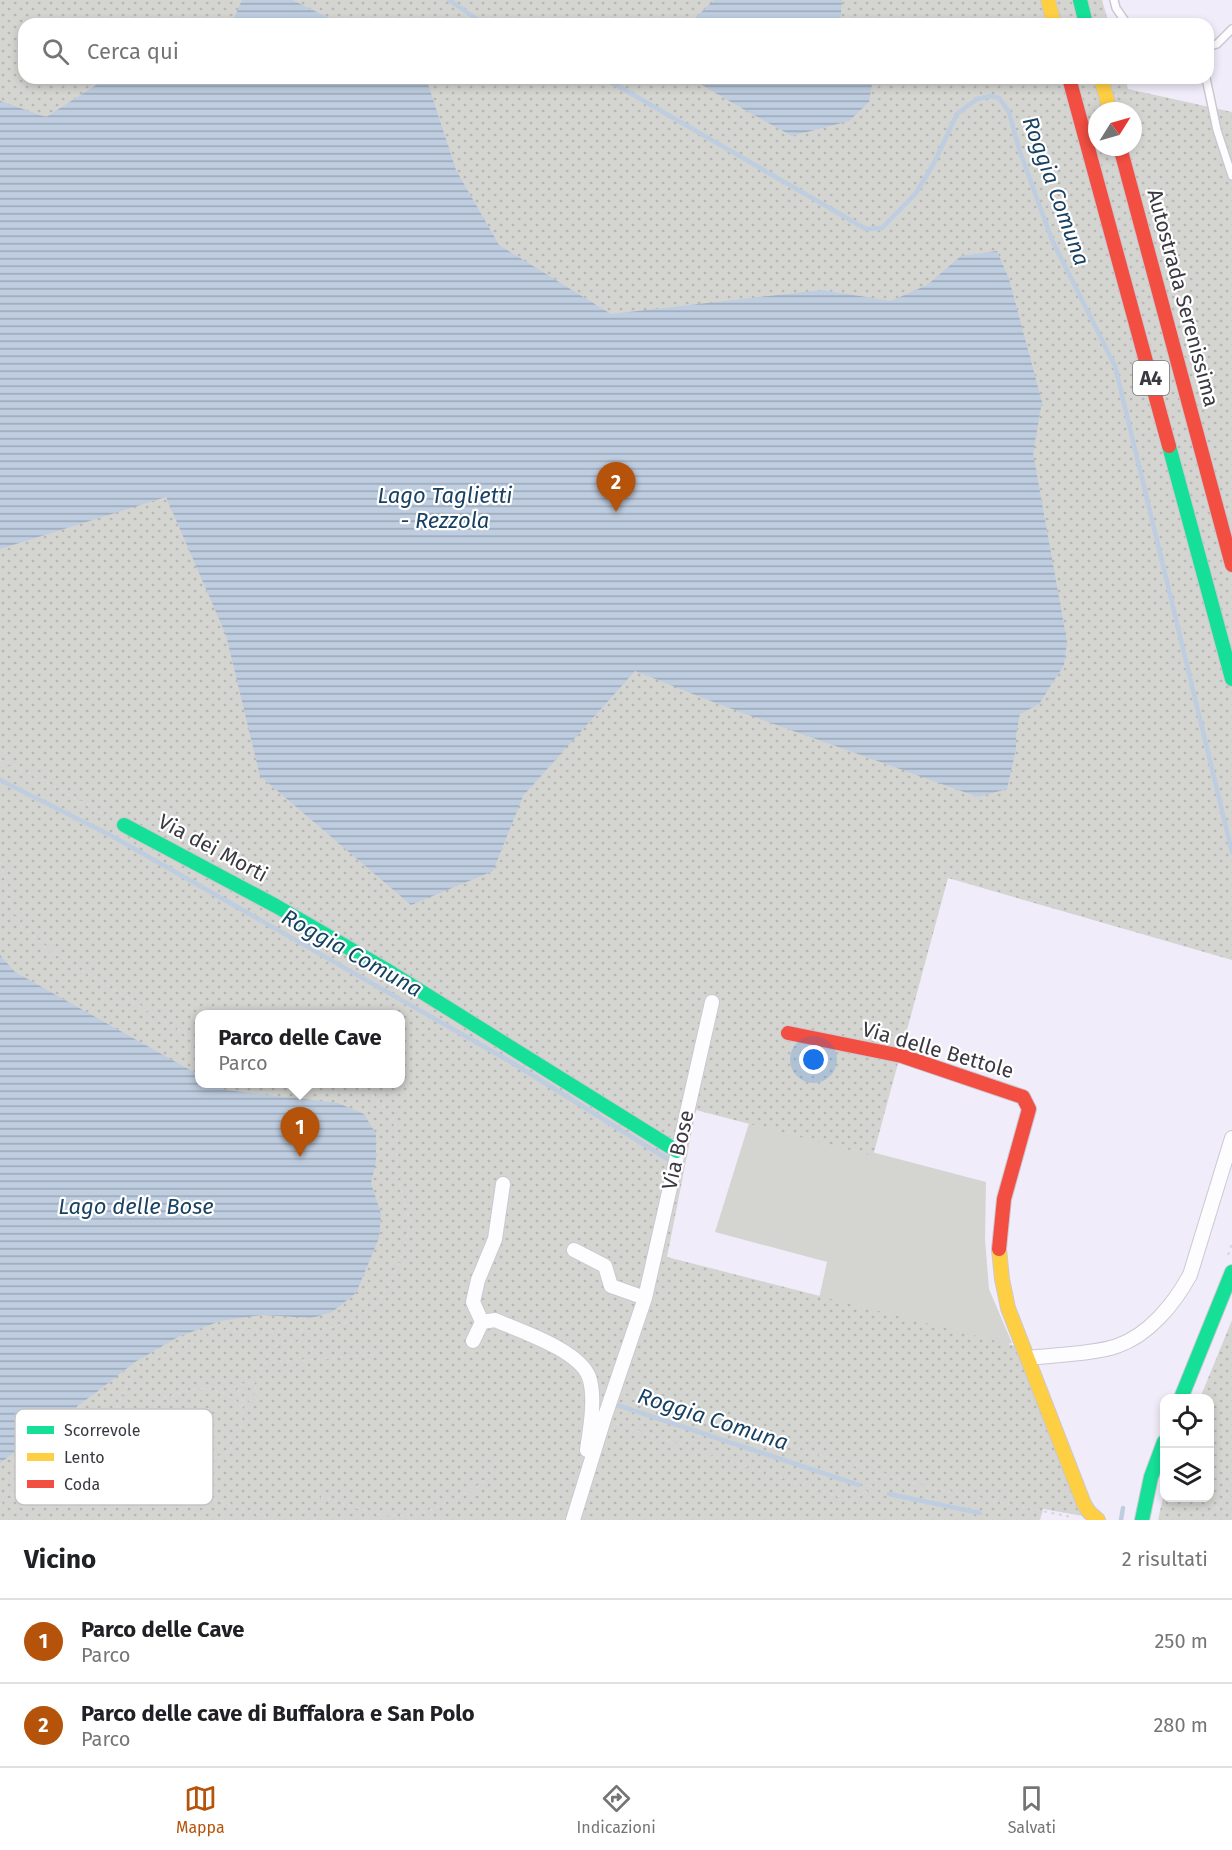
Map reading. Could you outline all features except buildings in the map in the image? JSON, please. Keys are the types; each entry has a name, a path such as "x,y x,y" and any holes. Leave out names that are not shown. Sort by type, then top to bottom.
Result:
{"main road":[{"path":"1048,0 1052,18"},
{"path":"1080,0 1084,18"},
{"name":"A4","path":"1071,84 1232,679"},
{"path":"1103,84 1108,102"},
{"name":"Autostrada Serenissima","path":"1121,156 1232,565"},
{"name":"Via dei Morti","path":"124,825 276,906 385,969 677,1151"},
{"name":"Via delle Bettole","path":"788,1033 902,1056 1023,1097 1029,1109 1004,1198 999,1232 1003,1285 1008,1308 1084,1504 1098,1520"},
{"path":"1183,1394 1232,1272"},
{"path":"1142,1520 1151,1477 1162,1448"}],"street":[{"name":"Via Bose","path":"573,1520 645,1298 712,1002"},
{"path":"1028,1358 1102,1350 1117,1346 1143,1331 1168,1308 1190,1275 1232,1138"},
{"path":"473,1341 482,1322 473,1302 478,1280 495,1239 504,1184"},
{"path":"574,1250 605,1266 611,1286 645,1298"},
{"path":"482,1322 495,1320 570,1353 589,1376 592,1406 584,1484"}],"lane":[{"path":"1114,0 1123,18"},
{"path":"1214,45 1232,29"},
{"path":"1207,84 1217,130 1232,176"}],"path":[{"name":"Via dei Morti","path":"0,760 27,772 124,825"},
{"path":"0,862 9,902 22,926 48,949 195,1040"},
{"path":"116,1409 132,1375 140,1364 186,1347 209,1333 226,1330 308,1332 335,1327 361,1316 379,1302 399,1264 410,1221 396,1172 398,1148 394,1119 372,1094 358,1088"},
{"path":"253,1384 269,1351 279,1344 292,1341 306,1344 314,1350 318,1359"},
{"path":"265,1363 371,1355 375,1351"},
{"path":"238,1394 239,1388 244,1383 253,1384"},
{"path":"238,1394 244,1401 250,1401 256,1395 253,1384"},
{"path":"154,1409 158,1402 179,1392 201,1388 215,1390 228,1396 242,1408"},
{"path":"614,1392 927,1487 1072,1517"},
{"path":"228,1396 238,1394"},
{"path":"213,1458 224,1455 239,1436 243,1422 244,1401"},
{"path":"604,1419 850,1500 866,1492 882,1473"},
{"path":"314,1520 322,1497 378,1514 402,1516 426,1512 474,1489 487,1478 498,1458"},
{"path":"1207,1520 1228,1493 1232,1478"},
{"path":"0,1505 15,1494"},
{"path":"213,1498 275,1520"},
{"path":"1217,1508 1232,1517"}],"shaded area":[{"path":"0,0 1102,0 1107,18 18,18 18,84 1127,84 1128,89 1232,112 1232,960 948,878 873,1156 696,1110 667,1257 1016,1346 1083,1516 1043,1509 1040,1520 576,1520 613,1386 604,1394 567,1520 0,1520"},
{"path":"750,1120 986,1182 985,1239 989,1289 1012,1343 987,1350 818,1303 827,1262 715,1232"},
{"path":"1232,1320 1232,1520 1158,1520 1162,1502 1214,1502 1214,1394 1202,1394"}],"water":[{"path":"242,0 292,0 330,18 234,18"},
{"path":"714,0 842,0 840,18 695,18"},
{"name":"Lago Taglietti - Rezzola","path":"98,84 428,84 456,170 499,245 611,314 822,290 891,301 927,285 961,256 997,251 1009,279 1042,402 1033,453 1067,642 1064,665 1039,704 1020,714 1016,749 1007,789 978,797 721,705 635,671 523,796 493,871 411,905 260,776 226,635 166,497 0,549 0,101 46,117"},
{"path":"700,84 872,84 869,102 849,121 792,136"},
{"name":"Lago delle Bose","path":"0,955 15,972 195,1073 195,1088 222,1088 338,1103 364,1114 376,1134 376,1161 371,1183 381,1214 379,1238 356,1293 332,1312 312,1318 262,1315 220,1321 178,1337 135,1362 74,1409 15,1409 15,1452 0,1463"}],"waterway":[{"name":"Roggia Comuna","path":"449,0 475,18"},
{"name":"Roggia Comuna","path":"614,84 866,229 882,228 916,193 934,163 957,114 977,99 991,96 999,98 1009,112 1019,149 1052,240 1115,366 1232,852"},
{"name":"Roggia Comuna","path":"0,780 110,835 511,1062 674,1163"},
{"name":"Roggia Comuna","path":"611,1403 859,1485"},
{"name":"Roggia Comuna","path":"889,1494 980,1513"},
{"name":"Roggia Comuna","path":"1121,1520 1123,1508"}],"traffic: fast":[{"path":"1080,0 1084,18"},
{"path":"1169,446 1232,679"},
{"path":"124,825 276,906 385,969 677,1151"},
{"path":"1183,1394 1232,1272"},
{"path":"1142,1520 1151,1477 1162,1448"}],"traffic: slow":[{"path":"1048,0 1052,18"},
{"path":"1103,84 1108,102"},
{"path":"999,1249 1008,1308 1084,1504 1098,1520"}],"traffic: jam":[{"path":"1071,84 1169,446"},
{"path":"1122,156 1232,565"},
{"path":"788,1033 902,1056 1023,1097 1029,1109 1004,1199 999,1249"}],"place":[{"name":"Parco delle cave di Buffalora e San Polo","path":"616,512"},
{"name":"Parco delle Cave","path":"300,1157"}]}
